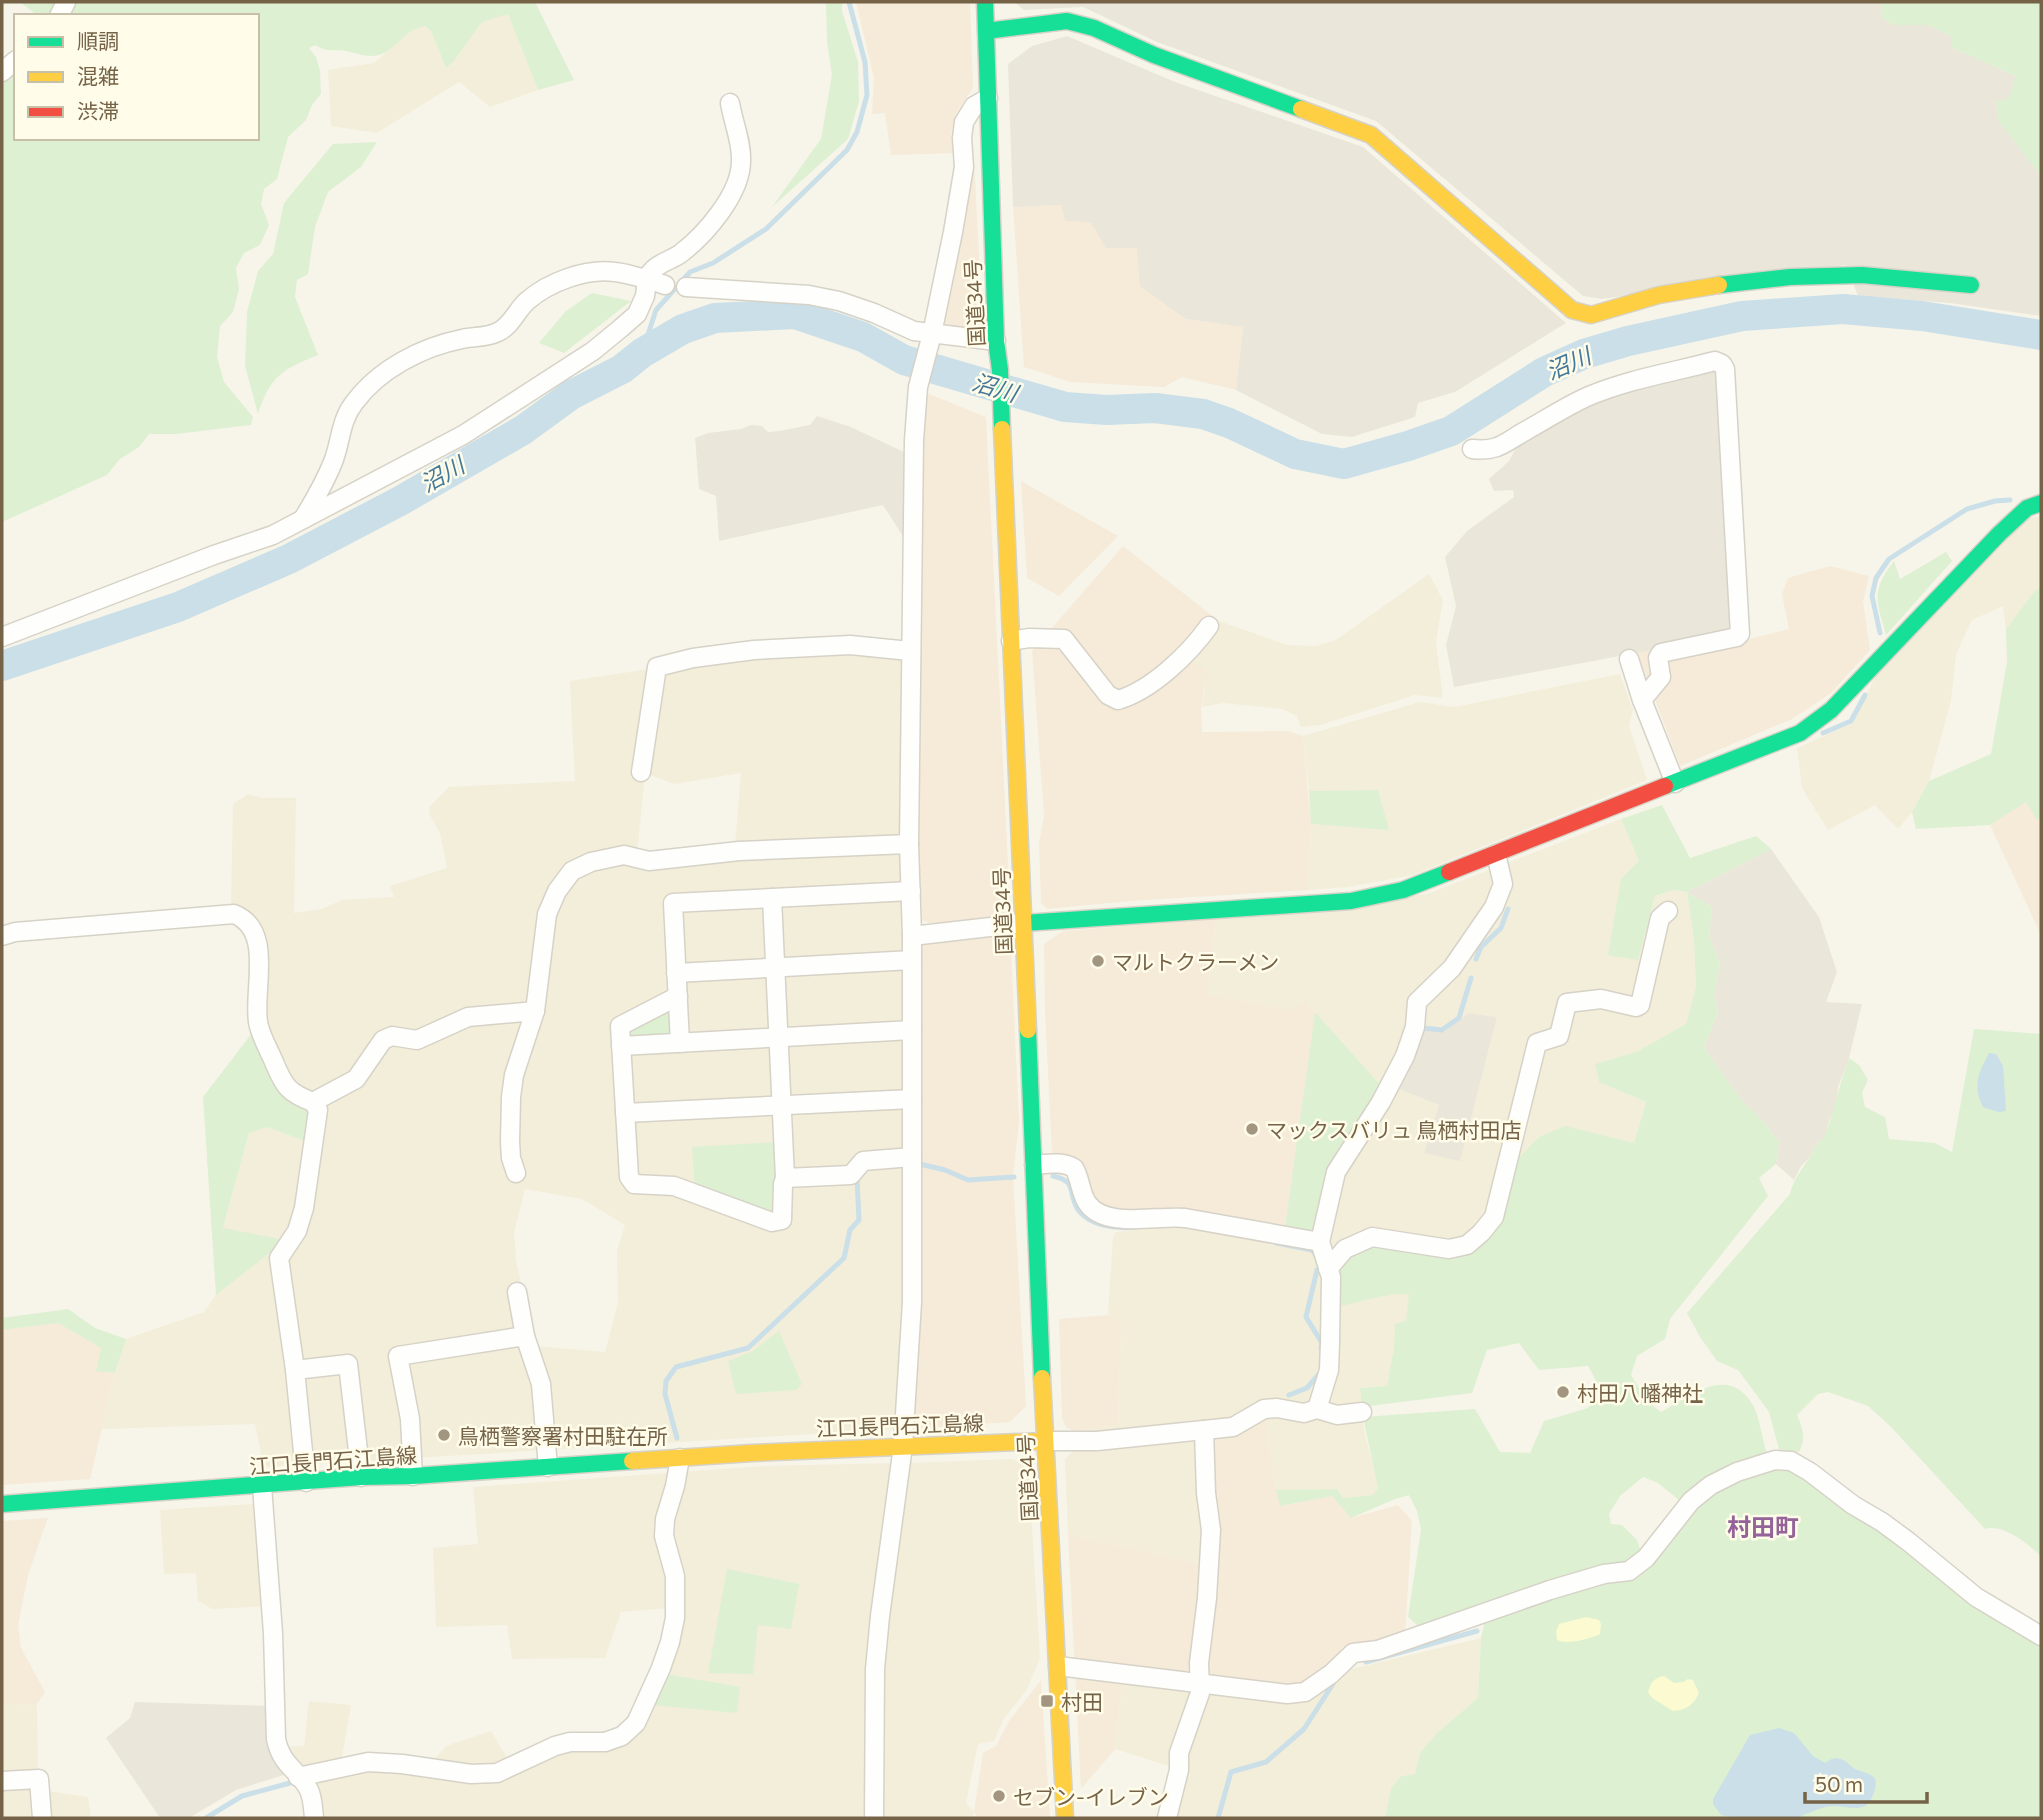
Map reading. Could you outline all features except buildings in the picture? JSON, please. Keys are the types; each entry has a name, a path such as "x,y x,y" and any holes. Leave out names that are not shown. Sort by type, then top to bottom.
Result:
{"main road":[{"name":"国道34号","path":"985,2 996,341 1000,370 1045,1441 1065,1818"},
{"path":"986,31 1067,20 1371,135 1572,310 1591,315 1659,295 1790,277 1862,275 1971,285"},
{"path":"1024,923 1351,901 1403,890 1800,733 1831,710 1999,534 2027,508 2041,503"},
{"name":"江口長門石江島線","path":"2,1504 361,1477 903,1446 1045,1441"}],"street":[{"path":"874,1818 875,1670 903,1446 912,1302 912,936 909,844 914,440 918,387 932,334 964,167 961,138 964,122 974,106 988,98"},
{"path":"2,637 273,535 463,435 593,351 636,314 645,296 649,272 698,240 718,216 737,182 741,162 730,103"},
{"path":"303,519 334,461 344,418 363,392 386,373 429,346 462,338 486,337 501,331 514,319 524,303 551,284 595,272 614,271 664,285"},
{"path":"686,287 808,295 839,301 914,331 996,341"},
{"path":"1472,449 1502,447 1517,435 1588,397 1613,388 1715,361 1722,364 1725,369 1740,634 1738,637 1661,653 1658,658 1661,677 1642,700"},
{"path":"1012,641 1029,638 1064,639 1108,695 1118,700 1133,696 1191,651 1209,626"},
{"path":"642,772 657,667 693,658 754,650 850,645 910,651"},
{"path":"1629,659 1675,783"},
{"path":"516,1173 511,1158 511,1097 514,1076 535,1011 547,914 557,891 572,871 591,862 624,855 649,861 738,850 909,844"},
{"path":"1317,1409 1329,1370 1331,1277 1320,1241 1336,1172 1381,1102 1405,1056 1415,1027 1418,1002 1452,968 1494,907 1503,884 1496,854"},
{"path":"680,1043 673,903 911,891"},
{"path":"678,996 620,1027 629,1177 634,1184 674,1186 772,1222 782,1220 785,1178 772,898"},
{"path":"1328,1269 1345,1249 1372,1237 1449,1249 1467,1245 1481,1233 1494,1217 1536,1043 1559,1036 1567,1003 1601,999 1636,1007 1640,1005 1660,918 1668,911"},
{"path":"2,936 15,932 234,914 245,918 252,926 257,937 258,1024 284,1086 296,1096 313,1102 318,1110 304,1208 297,1231 279,1258 295,1370 306,1482"},
{"path":"912,936 1024,923"},
{"path":"676,973 912,960"},
{"path":"313,1102 356,1079 383,1041 392,1036 418,1040 468,1017 535,1011"},
{"path":"621,1046 912,1030"},
{"path":"625,1113 912,1099"},
{"path":"785,1178 851,1175 863,1161 912,1157"},
{"path":"1034,1165 1068,1164 1074,1168 1087,1203 1095,1212 1125,1220 1175,1217 1320,1241"},
{"path":"516,1292 525,1336 541,1384 548,1467"},
{"path":"414,1476 410,1419 398,1356 525,1336"},
{"path":"295,1370 348,1364 361,1477"},
{"path":"1045,1441 1097,1441 1233,1427 1264,1409 1277,1408 1304,1413 1317,1409 1337,1416 1362,1412"},
{"path":"1167,1818 1179,1770 1180,1753 1200,1693 1199,1663 1207,1598 1211,1530 1206,1493 1204,1430"},
{"path":"298,1777 368,1762 471,1774 497,1773 555,1746 570,1742 605,1742 622,1736 636,1723 662,1668 670,1642 675,1618 675,1576 664,1536 665,1519 680,1458"},
{"path":"1058,1666 1287,1694 1305,1692 1331,1675 1353,1653 1378,1650 1550,1590 1604,1574 1629,1571 1646,1558 1691,1501 1711,1485 1737,1472 1774,1460 1791,1461 1810,1472 1853,1505 1909,1542 1976,1597 2041,1636"},
{"path":"261,1486 273,1633 276,1739 279,1752 309,1789 314,1818"},
{"path":"2,1781 39,1779 42,1818"}],"shaded area":[{"path":"20,2 535,2 574,80 538,90 508,14 482,22 446,68 431,31 425,26 411,31 386,52 375,56 327,50 315,45 309,48 316,57 320,71 321,94 312,105 306,120 288,137 277,179 264,189 261,204 269,225 260,245 244,253 236,268 239,289 233,312 220,326 217,357 224,382 253,417 251,425 176,434 149,434 139,447 120,459 107,475 2,522 2,60 14,51 14,140 259,140 259,14 35,14"},
{"path":"826,2 842,2 842,11 858,62 859,101 848,139 772,207 821,139 832,75 827,42"},
{"path":"856,2 970,2 973,88 956,113 951,134 955,153 891,155 885,113 872,114 874,78"},
{"path":"1014,2 1882,2 1881,17 1893,25 1928,25 1951,36 1951,47 2016,76 2009,99 1996,102 2000,122 2041,176 2041,316 1950,303 1858,296 1846,265 1602,299 1583,296 1376,121 1157,42 1083,7 1024,10"},
{"path":"1882,2 2041,2 2041,176 1999,122 1996,102 2009,98 2016,76 1951,47 1951,36 1928,25 1893,25 1881,17"},
{"path":"508,14 538,90 490,107 459,82 377,133 331,126 328,70 374,63 414,28 425,26 431,31 446,68 482,22"},
{"path":"1067,36 1175,82 1363,147 1566,323 1455,392 1418,403 1415,417 1352,437 1322,434 1236,390 1243,327 1186,319 1140,286 1137,248 1106,248 1091,222 1065,221 1061,205 1013,207 1008,64 1032,46"},
{"path":"377,142 361,167 328,192 315,227 308,274 297,280 295,297 318,355 279,376 268,391 258,414 245,366 247,312 258,271 273,254 284,203 333,144"},
{"path":"974,159 983,334 945,329 942,314"},
{"path":"1061,205 1137,248 1186,319 1243,327 1236,390 1182,377 1164,387 1071,382 1024,367 1013,207"},
{"path":"592,293 631,301 564,353 539,343 566,311"},
{"path":"1712,369 1721,375 1735,628 1726,636 1454,687 1446,645 1456,606 1445,557 1467,531 1514,497 1513,490 1494,491 1489,479 1509,461 1519,442 1590,399"},
{"path":"924,392 986,417 1010,906 1006,917 939,926 918,919 919,432"},
{"path":"817,416 851,427 908,454 906,541 883,505 719,541 716,496 699,489 695,438 751,425 762,426 768,432 779,431 810,425"},
{"path":"1021,481 1118,536 1059,596 1027,578"},
{"path":"2041,516 2041,587 2034,592 2006,629 2003,606 1972,620 1956,654 1951,701 1929,781 1912,812 1898,829 1875,805 1828,830 1802,788 1797,748 1853,723 1877,673 2027,519"},
{"path":"1123,546 1219,621 1205,648 1190,662 1205,669 1207,673 1201,707 1202,732 1288,731 1303,736 1311,824 1308,890 1047,909 1041,903 1039,843 1044,815 1032,651"},
{"path":"1946,552 1952,561 1886,635 1878,597 1886,572 1894,561 1900,579"},
{"path":"1830,566 1869,576 1863,601 1870,650 1831,693 1792,719 1680,766 1637,652 1726,636 1746,640 1789,629 1782,594 1788,578"},
{"path":"1429,574 1443,600 1436,642 1443,698 1415,695 1320,725 1301,727 1297,716 1282,709 1224,703 1201,707 1205,690 1190,663 1205,648 1219,621 1287,645 1316,646 1336,640"},
{"path":"2041,587 2041,817 2037,820 2026,802 1990,825 1916,829 1912,812 1929,781 1991,754 2007,662 2006,629 2034,592"},
{"path":"850,650 902,657 905,1310 897,1429 264,1467 255,1424 102,1429 126,1339 204,1312 216,1295 285,1240 223,1229 249,1133 267,1127 307,1141 311,1111 281,1095 252,1033 249,934 231,905 233,804 248,794 263,798 296,798 294,913 322,909 342,900 394,897 390,886 447,868 440,833 430,815 429,807 449,787 575,781 570,681 754,653","holes":["645,773 674,784 741,773 735,845 637,854","525,1189 582,1199 625,1225 617,1251 618,1303 605,1352 535,1346 516,1260 514,1233"]},
{"path":"1620,674 1633,710 1629,726 1647,780 1413,875 1348,887 1308,890 1311,824 1388,829 1378,790 1309,791 1303,736 1420,702 1454,707"},
{"path":"1378,790 1389,830 1311,824 1309,791"},
{"path":"2026,801 2037,820 2041,817 2041,935 1990,825"},
{"path":"1662,805 1690,858 1756,836 1771,849 1687,892 1673,890 1655,896 1638,960 1608,955 1621,879 1639,861 1621,819"},
{"path":"1621,819 1639,861 1638,959 1655,896 1673,890 1687,892 1694,940 1696,987 1686,1024 1636,1052 1595,1064 1599,1082 1646,1102 1634,1143 1478,1249 1453,1260 1412,1250 1361,1302 1385,1294 1410,1294 1406,1322 1395,1325 1387,1386 1360,1388 1364,1430 1379,1489 1373,1495 1343,1498 1337,1489 1276,1490 1266,1416 1203,1565 1068,1534 1065,1459 1072,1452 1074,1431 1118,1425 1121,1321 1108,1315 1113,1237 1116,1232 1177,1226 1315,1253 1341,1175 1396,1088 1439,1105 1424,1153 1460,1160 1497,1017 1469,1013 1383,1088 1305,1001 1291,1010 1207,994 1216,919 1427,894"},
{"path":"1771,849 1819,917 1837,972 1826,1002 1862,1004 1849,1058 1838,1087 1836,1108 1825,1138 1816,1145 1794,1180 1776,1164 1779,1142 1740,1098 1704,1048 1718,1012 1714,995 1720,963 1709,937 1712,907 1687,892"},
{"path":"1687,892 1712,907 1709,937 1720,963 1714,995 1718,1012 1704,1048 1740,1098 1779,1142 1776,1164 1759,1178 1768,1196 1670,1319 1665,1339 1637,1356 1631,1375 1648,1402 1661,1412 1698,1391 1722,1385 1734,1387 1744,1394 1754,1407 1767,1454 1707,1478 1679,1500 1658,1483 1643,1477 1620,1496 1609,1514 1611,1524 1622,1525 1637,1540 1641,1551 1622,1563 1595,1566 1435,1625 1418,1626 1408,1617 1421,1530 1417,1511 1409,1495 1351,1518 1332,1496 1280,1506 1276,1490 1337,1489 1343,1498 1373,1495 1378,1488 1363,1417 1475,1409 1500,1452 1530,1453 1544,1421 1588,1408 1601,1390 1588,1366 1539,1370 1519,1343 1487,1350 1472,1393 1362,1407 1360,1388 1387,1386 1395,1324 1406,1321 1409,1294 1383,1296 1339,1306 1335,1297 1341,1266 1357,1253 1375,1245 1453,1260 1478,1249 1500,1223 1514,1163 1539,1137 1565,1126 1634,1143 1646,1102 1599,1082 1595,1064 1636,1052 1686,1024 1696,987 1694,940"},
{"path":"1216,919 1207,994 1291,1010 1305,1001 1315,1012 1285,1227 1172,1209 1114,1209 1100,1205 1093,1198 1082,1161 1071,1155 1052,1153 1044,944 1063,931"},
{"path":"996,933 1004,935 1011,949 1019,1121 1013,1176 1026,1406 1010,1422 910,1429 920,945"},
{"path":"667,1007 673,1011 674,1032 670,1037 629,1041 627,1028"},
{"path":"1315,1012 1383,1088 1315,1231 1285,1227"},
{"path":"1469,1013 1497,1017 1460,1161 1424,1153 1439,1105 1396,1088 1421,1029 1445,1032"},
{"path":"1974,1029 2041,1034 2041,1557 2030,1546 2007,1532 1985,1529 1891,1427 1868,1406 1828,1392 1818,1394 1797,1415 1803,1434 1799,1452 1780,1453 1769,1412 1738,1370 1717,1361 1687,1313 1790,1194 1798,1174 1825,1135 1849,1058 1859,1065 1868,1080 1862,1093 1865,1107 1885,1117 1889,1139 1935,1143 1952,1152"},
{"path":"252,1033 281,1095 311,1111 308,1142 267,1127 249,1133 223,1228 286,1240 216,1295 203,1097"},
{"path":"779,1142 779,1175 774,1183 778,1207 771,1215 695,1189 692,1147"},
{"path":"68,1309 95,1328 126,1339 115,1373 96,1371 101,1348 58,1323 2,1330 2,1318"},
{"path":"1108,1315 1121,1321 1118,1425 1074,1431 1066,1427 1062,1418 1059,1319"},
{"path":"58,1323 101,1348 96,1370 115,1373 90,1479 2,1485 2,1330"},
{"path":"779,1331 802,1384 796,1390 736,1394 728,1361 753,1351"},
{"path":"1266,1415 1276,1490 1281,1506 1332,1496 1351,1518 1398,1505 1412,1521 1405,1633 1371,1645 1343,1647 1324,1674 1296,1688 1208,1678 1203,1660 1210,1439"},
{"path":"1011,1459 1022,1462 1029,1478 1040,1658 1026,1691 1003,1720 994,1741 978,1744 966,1803 974,1812 972,1818 880,1818 879,1675 908,1463"},
{"path":"894,1463 868,1818 312,1818 310,1804 293,1785 283,1747 304,1746 309,1701 351,1705 342,1757 398,1756 432,1762 446,1746 491,1731 509,1761 600,1739 631,1724 661,1648 669,1608 621,1612 605,1658 512,1659 507,1625 436,1627 433,1548 478,1544 473,1487 765,1466"},
{"path":"1772,1468 1788,1468 1805,1474 1903,1543 2041,1627 2041,1818 1385,1818 1391,1788 1401,1776 1415,1774 1420,1753 1437,1733 1478,1698 1481,1638 1485,1621 1574,1590 1598,1586 1649,1563 1704,1500 1722,1487"},
{"path":"267,1503 274,1606 212,1609 198,1601 196,1573 164,1574 160,1510"},
{"path":"48,1518 28,1575 18,1625 21,1648 45,1692 37,1704 2,1705 2,1521"},
{"path":"1068,1534 1203,1565 1190,1690 1122,1684 1115,1749 1081,1789"},
{"path":"727,1569 799,1584 791,1629 758,1625 753,1674 708,1673"},
{"path":"1481,1638 1478,1698 1437,1733 1415,1774 1401,1776 1391,1788 1385,1818 1160,1818 1172,1767 1115,1749 1122,1684 1294,1700 1347,1670"},
{"path":"666,1674 740,1687 737,1713 653,1705"},
{"path":"1041,1680 1050,1818 977,1818 974,1812 983,1753 996,1746 1009,1721"},
{"path":"135,1702 272,1706 287,1774 236,1790 189,1818 160,1818 106,1738 130,1718"},
{"path":"37,1704 38,1770 47,1773 48,1791 88,1797 91,1818 2,1818 2,1705"}],"sand":[{"path":"1586,1617 1599,1620 1600,1634 1578,1641 1557,1640 1559,1624"},
{"path":"1664,1676 1674,1683 1693,1680 1699,1693 1695,1701 1686,1708 1673,1711 1652,1698 1648,1692 1650,1686 1655,1679"}],"water":[{"path":"1989,1053 1996,1054 2003,1066 2006,1111 1998,1112 1983,1107 1980,1099 1978,1079"},
{"path":"1779,1728 1794,1733 1813,1756 1825,1763 1839,1759 1873,1777 1876,1785 1870,1801 1856,1808 1832,1806 1818,1809 1796,1818 1759,1819 1721,1815 1713,1804 1713,1799 1750,1735"}],"waterway":[{"path":"642,353 656,310 690,272 713,263 766,229 847,150 857,132 867,95 865,62 849,2"},
{"name":"沼川","path":"2,666 178,607 289,559 400,501 523,430 571,395 622,369 642,353 683,329 715,318 795,314 863,337 904,360 1065,407 1107,410 1155,408 1203,414 1229,423 1295,454 1344,464 1451,431 1544,372 1584,354 1628,341 1742,316 1843,309 1922,316 2041,335"},
{"path":"1880,633 1872,596 1876,578 1889,559 1967,509 2010,500"},
{"path":"1823,733 1851,721 1865,695"},
{"path":"1476,959 1481,947 1501,928 1508,909"},
{"path":"1421,1034 1424,1028 1442,1030 1459,1018 1471,978"},
{"path":"920,1164 945,1170 968,1180 1014,1177"},
{"path":"677,1438 665,1394 666,1381 676,1367 748,1348 844,1258 850,1230 859,1220 859,1176"},
{"path":"1053,1176 1069,1184 1077,1208 1089,1219 1113,1227 1137,1227"},
{"path":"1276,1243 1312,1250 1318,1258"},
{"path":"1317,1270 1306,1317 1322,1343 1321,1349"},
{"path":"1289,1395 1307,1388 1320,1373"},
{"path":"1366,1662 1477,1631"},
{"path":"1218,1818 1231,1772 1266,1762 1304,1729 1333,1684"},
{"path":"206,1818 242,1796 290,1783"}],"traffic: fast":[{"path":"985,2 996,341 1002,429"},
{"path":"986,31 1067,21 1094,28 1154,55 1301,109"},
{"path":"1719,285 1790,277 1862,275 1971,285"},
{"path":"1665,786 1800,733 1831,710 1999,534 2027,508 2041,503"},
{"path":"1024,923 1351,901 1403,890 1449,872"},
{"path":"1028,1030 1042,1378"},
{"path":"2,1504 361,1477 632,1461"}],"traffic: slow":[{"path":"1301,109 1371,135 1572,310 1591,315 1659,295 1719,285"},
{"path":"1002,429 1028,1030"},
{"path":"1042,1378 1065,1818"},
{"path":"632,1461 752,1453 1045,1441"}],"traffic: jam":[{"path":"1449,872 1665,786"}],"place":[{"name":"マルトクラーメン","path":"1098,961"},
{"name":"マックスバリュ 鳥栖村田店","path":"1252,1129"},
{"name":"村田八幡神社","path":"1563,1392"},
{"name":"鳥栖警察署村田駐在所","path":"444,1435"},
{"name":"村田","path":"1047,1701"},
{"name":"セブン-イレブン","path":"999,1796"}],"district":[{"name":"村田町","path":"1763,1526"}]}
